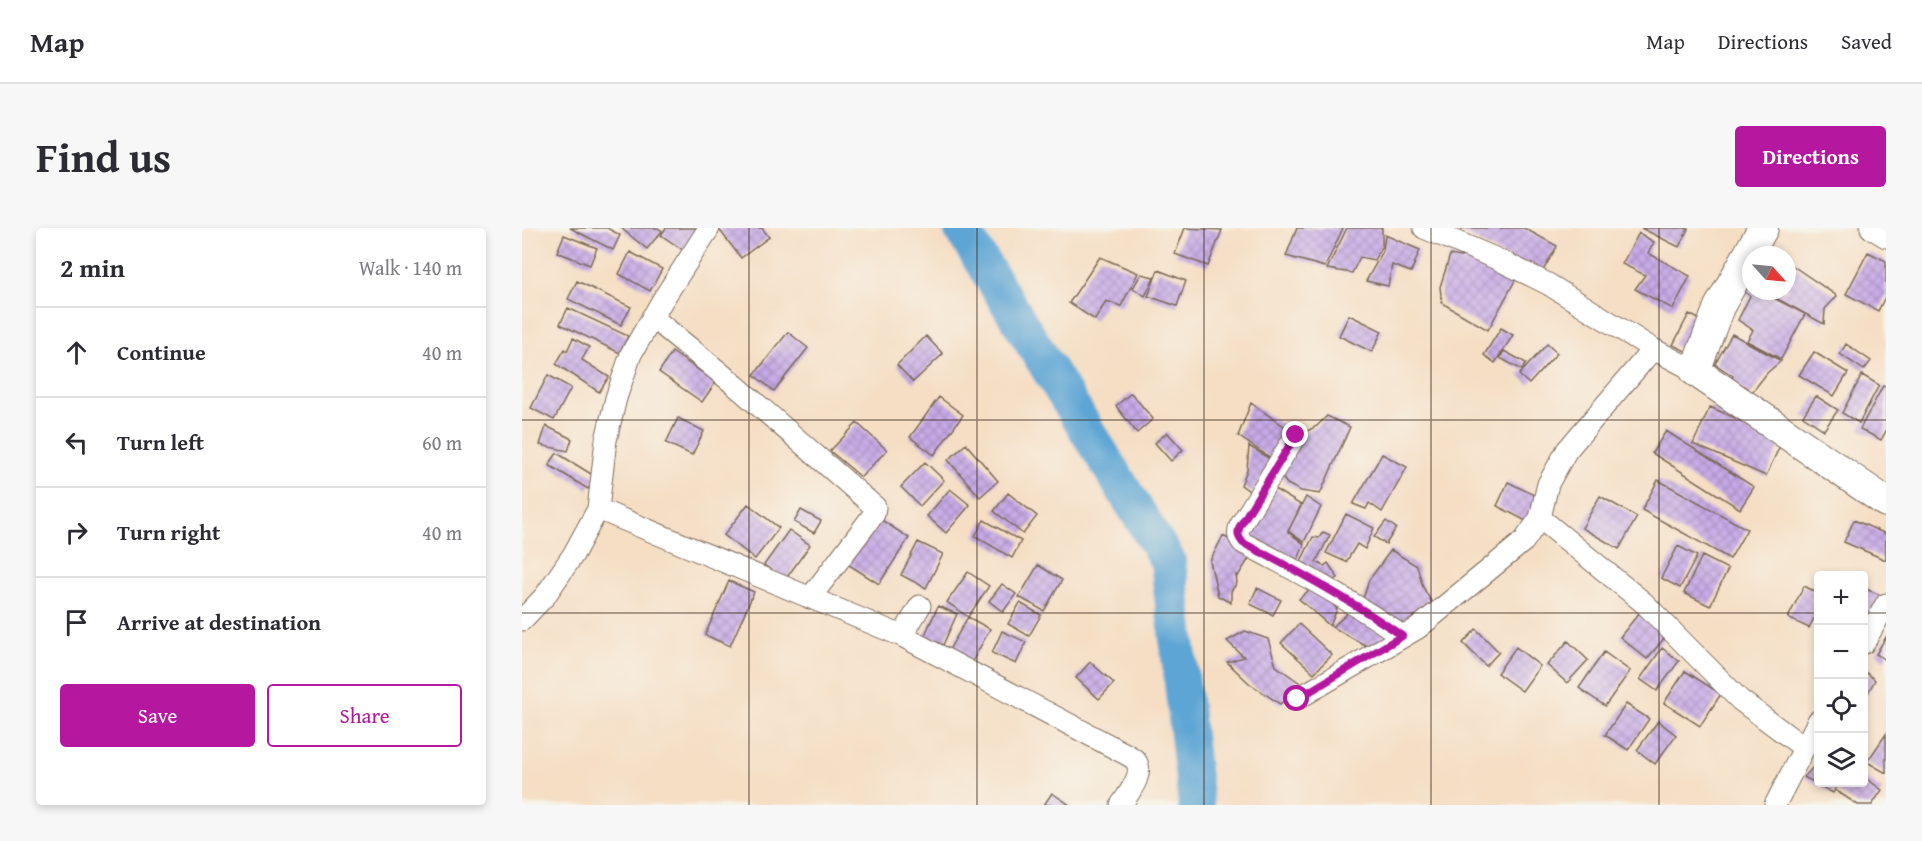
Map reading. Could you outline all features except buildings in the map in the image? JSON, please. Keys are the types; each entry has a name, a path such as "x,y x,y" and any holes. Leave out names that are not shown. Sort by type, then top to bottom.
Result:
{"street":[{"path":"522,620 545,596 556,580 573,555 598,509 606,440 616,398 631,354 709,228"},
{"path":"1424,228 1548,284 1653,349 1695,370 1886,502"},
{"path":"1695,370 1719,307 1763,228"},
{"path":"1871,228 1886,237"},
{"path":"652,317 735,385 875,507 874,514 810,598"},
{"path":"1297,699 1418,628 1524,541 1540,518 1548,484 1567,450 1653,349"},
{"path":"1296,435 1237,531 1239,538 1243,543 1318,581 1361,607 1402,636"},
{"path":"598,509 902,636 1134,760 1138,771 1137,776 1121,805"},
{"path":"1540,518 1644,603 1740,700 1803,747"},
{"path":"1868,635 1886,604"},
{"path":"902,636 920,606"},
{"path":"1775,805 1814,728"}],"waterway":[{"path":"961,228 1168,561 1196,805"}],"route":[{"path":"1296,435 1237,531 1239,538 1243,543 1318,581 1361,607 1402,636 1297,699"}]}
